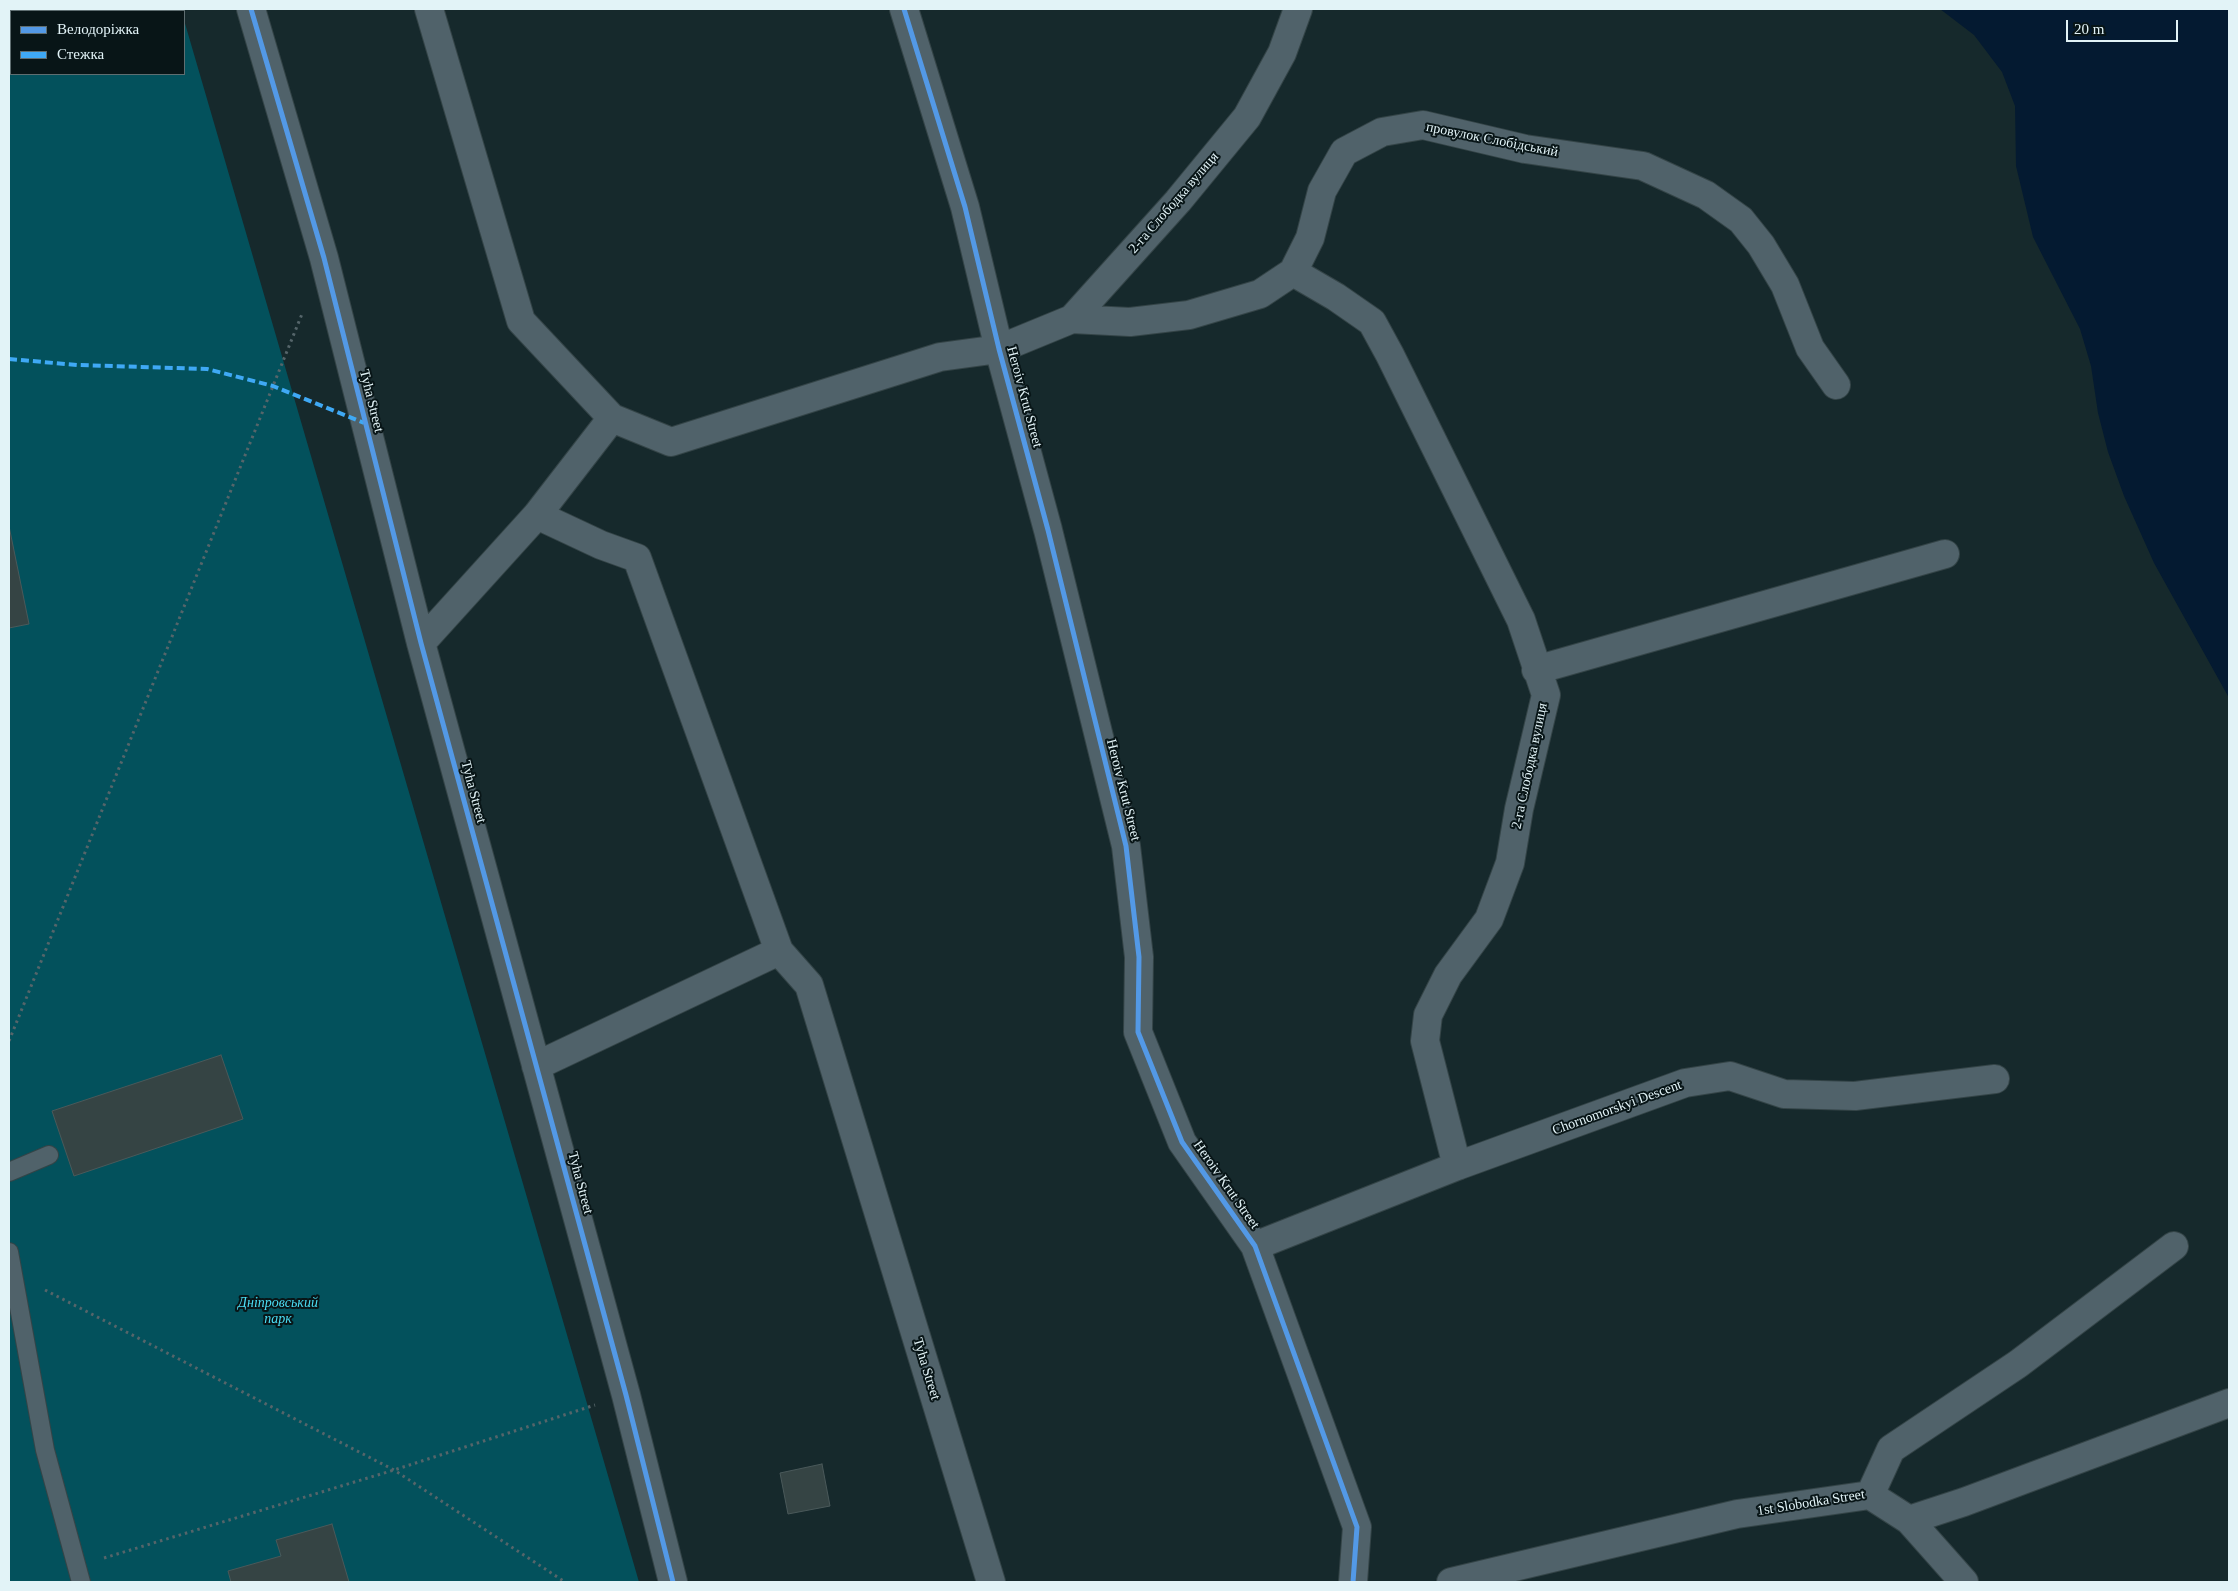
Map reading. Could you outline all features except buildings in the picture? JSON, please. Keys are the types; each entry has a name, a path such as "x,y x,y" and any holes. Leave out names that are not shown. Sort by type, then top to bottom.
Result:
{"street":[{"name":"Tyha Street","path":"251,9 324,258 421,643 626,1395 673,1582"},
{"path":"421,643 537,515 612,418 521,321 429,9"},
{"name":"Heroiv Krut Street","path":"904,9 964,207 999,349 1048,530 1126,846 1139,958 1138,1032 1182,1142 1255,1246 1357,1527 1353,1582"},
{"name":"2-га Слободка вулиця","path":"612,418 671,442 940,357 999,349 1072,319 1178,201 1247,117 1282,53 1298,9"},
{"name":"провулок Слобідський","path":"1072,319 1130,322 1189,315 1260,294 1293,272 1310,238 1322,191 1344,152 1382,132 1423,125 1525,148 1643,166 1706,195 1742,220 1761,245 1785,284 1810,348 1836,386"},
{"name":"2-га Слободка вулиця","path":"1293,272 1336,297 1372,322 1521,620 1536,670 1546,695 1519,809 1510,864 1489,919 1448,975 1428,1015 1425,1041 1458,1166"},
{"name":"Tyha Street","path":"537,515 601,545 637,558 780,951 809,985 991,1582"},
{"path":"1536,670 1945,554"},
{"path":"536,1066 780,951"},
{"name":"Chornomorskyi Descent","path":"1255,1246 1458,1166 1685,1083 1730,1076 1784,1094 1855,1096 1995,1078"},
{"name":"1st Slobodka Street","path":"1451,1582 1737,1514 1870,1495 1891,1449 2018,1364 2174,1246"},
{"path":"1909,1520 1974,1499 2229,1403"},
{"path":"1870,1495 1909,1520 1964,1582"}],"lane":[{"path":"9,1172 49,1155"},
{"path":"9,1252 45,1450 79,1574"}],"path":[{"path":"9,1041 302,313"},
{"path":"13,1274 394,1470 564,1582"},
{"path":"79,1574 626,1395"}],"green space":[{"name":"Дніпровський парк","path":"9,9 181,9 10,10 10,75 185,75 185,23 639,1582 9,1582"}],"shaded area":[{"path":"1940,9 2229,9 2229,698 2154,563 2124,496 2108,452 2098,413 2091,366 2080,329 2033,237 2016,166 2015,106 2002,72 1974,35"}],"marked path":[{"path":"9,359 77,365 207,369 273,386 364,423"}],"cycle path":[{"path":"251,9 324,258 421,643 626,1395 673,1582"},
{"path":"904,9 965,207 999,349 1048,530 1126,846 1139,957 1138,1032 1182,1142 1255,1246 1357,1527 1353,1582"}]}
